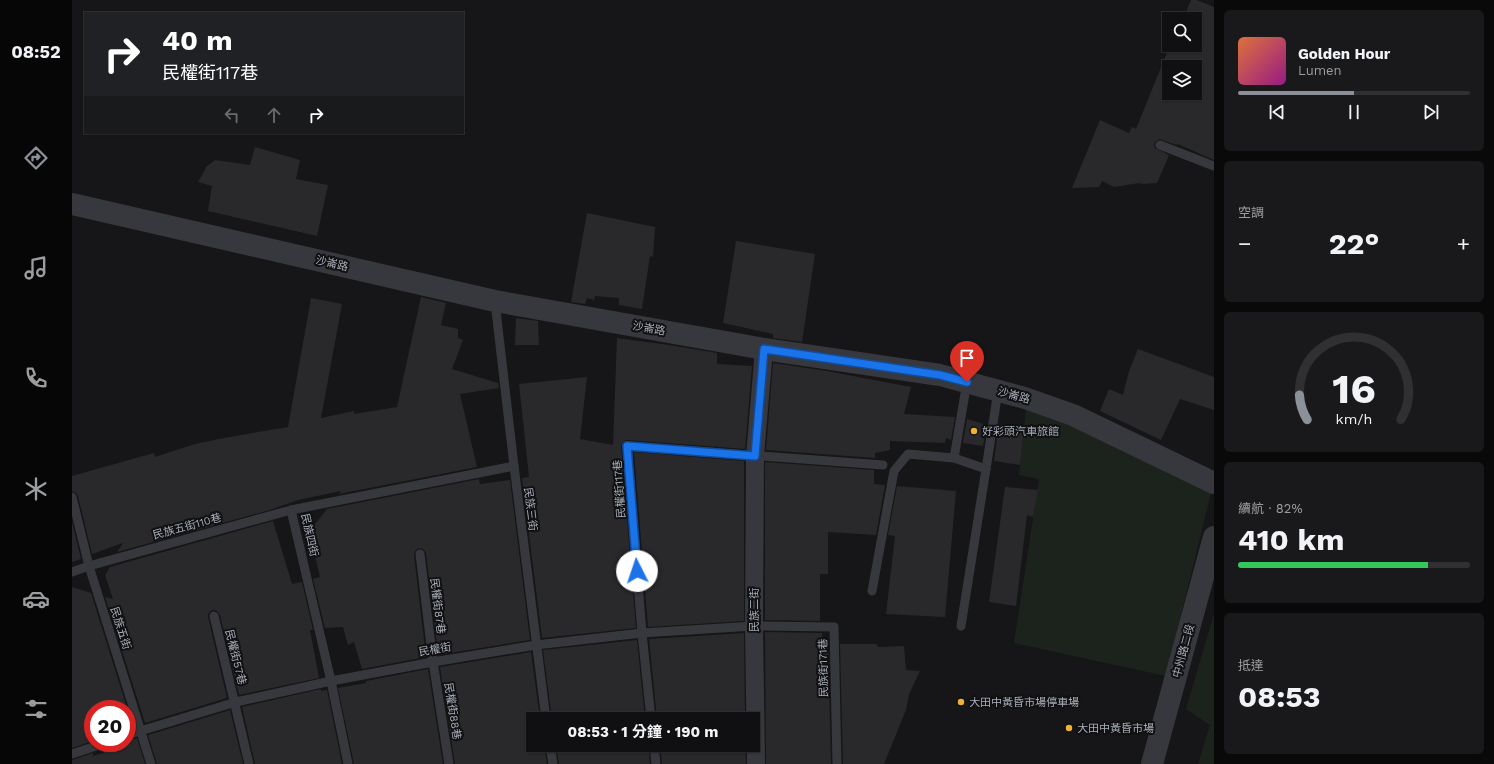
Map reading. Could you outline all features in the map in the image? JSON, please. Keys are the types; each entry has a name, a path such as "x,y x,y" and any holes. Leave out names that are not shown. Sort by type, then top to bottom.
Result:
{"street":[{"name":"沙崙路","path":"72,204 495,301 764,349 940,375 1025,398 1073,415 1214,483"},
{"name":"民族二街","path":"756,764 754,626 755,456 764,349"},
{"name":"中州路二段","path":"1152,764 1214,538"}],"lane":[{"path":"1160,145 1214,166"},
{"name":"民族三街","path":"495,301 545,712"},
{"path":"954,458 967,382"},
{"path":"961,626 998,390"},
{"name":"民權街117巷","path":"642,633 627,446 755,456"},
{"path":"872,591 894,471 908,454 954,458 986,468"},
{"path":"755,456 883,465"},
{"name":"民族四街","path":"348,764 331,681 291,510 514,466"},
{"name":"民族五街","path":"72,497 88,566 141,731 150,764"},
{"name":"民族五街110巷","path":"72,572 88,566 291,510"},
{"name":"民權街87巷","path":"420,554 433,662"},
{"name":"民權街57巷","path":"214,616 236,702 249,764"},
{"name":"民權街","path":"136,732 236,702 331,681 433,662 536,645 642,633 754,626"},
{"name":"民族街171巷","path":"754,626 834,627 837,764"},
{"path":"642,633 650,712"},
{"name":"民權街88巷","path":"433,662 449,764"},
{"path":"72,754 84,750"},
{"path":"551,752 553,764"},
{"path":"655,752 656,764"}],"shaded area":[{"path":"1026,409 1059,420 1211,493 1166,676 1014,643 1039,479 1019,475"},
{"path":"1214,614 1214,764 1198,764 1210,725 1186,709"}],"building":[{"path":"1191,0 1197,0 1214,7 1214,160 1178,144 1177,145 1159,139 1154,143 1155,148 1169,155 1157,183 1139,183 1114,187 1102,181 1099,187 1072,188 1100,120 1129,133 1132,127 1136,129 1162,65 1162,100 1202,100 1202,60 1164,60 1167,52 1202,52 1202,12 1186,12"},
{"path":"255,147 300,160 296,179 328,185 317,236 208,211 212,186 198,182 207,166 215,160 250,165"},
{"path":"587,213 655,227 653,257 650,256 642,309 619,305 619,298 595,296 594,300 587,298 585,304 571,302"},
{"path":"736,241 815,254 802,342 773,338 773,334 723,323"},
{"path":"421,297 446,303 441,325 458,329 458,338 463,340 452,369 498,383 499,388 460,394 477,467 339,494 341,491 298,500 270,510 117,552 123,543 92,554 78,496 72,491 72,476 154,453 155,457 195,444 288,427 311,298 342,304 321,418 354,411 354,414 397,407"},
{"path":"516,318 538,321 539,345 515,345"},
{"path":"617,338 717,353 717,364 752,366 745,449 624,441 621,446 636,628 542,638 522,478 529,477 519,384 587,377 580,439 613,445"},
{"path":"1138,349 1214,377 1214,410 1180,399 1161,440 1100,411 1109,389 1123,395 1129,371"},
{"path":"773,363 827,371 911,387 904,414 955,417 951,440 946,438 945,443 890,441 890,450 875,453 875,458 766,450"},
{"path":"967,419 987,425 983,446 963,443"},
{"path":"999,424 1024,428 1020,465 994,461"},
{"path":"634,452 744,461 744,621 648,627"},
{"path":"765,462 874,470 874,484 885,485 876,535 828,532 828,574 820,574 820,621 765,620"},
{"path":"479,479 480,484 510,480 530,640 438,655 426,553 423,549 419,548 415,551 414,555 426,657 362,669 354,642 348,645 343,627 325,628 313,579 320,577 311,539 312,528 327,509"},
{"path":"897,486 956,491 945,617 886,614 895,536 888,535"},
{"path":"1005,487 1038,490 1033,517 1027,515 1016,606 989,602"},
{"path":"273,521 292,584 302,582 313,630 310,630 319,678 239,695 220,615 216,610 212,610 208,614 208,617 227,698 145,723 105,597 113,599 105,575 110,567"},
{"path":"72,522 81,559 72,562"},
{"path":"72,587 91,593 125,700 84,700 84,744 72,748"},
{"path":"765,632 822,633 822,643 828,644 831,764 766,764"},
{"path":"744,633 745,712 656,712 649,639"},
{"path":"637,640 644,712 551,712 543,650"},
{"path":"840,644 876,644 878,647 904,646 906,670 920,671 909,694 906,710 884,764 843,764"},
{"path":"531,652 539,712 526,712 526,752 545,752 547,764 455,764 440,667"},
{"path":"428,669 443,764 354,764 338,688"},
{"path":"321,689 321,691 327,690 342,764 255,764 242,707"},
{"path":"230,710 243,764 157,764 148,735"},
{"path":"136,738 145,764 72,764 72,760 93,753 93,756 107,752 136,752"},
{"path":"557,752 649,752 650,764 559,764"},
{"path":"661,752 745,752 746,764 662,764"}],"place":[{"name":"好彩頭汽車旅館","path":"974,431"},
{"name":"大田中黃昏市場停車場","path":"961,702"},
{"name":"大田中黃昏市場","path":"1069,728"}],"route":[{"path":"637,571 627,446 755,456 764,349 940,375 967,382"}]}
